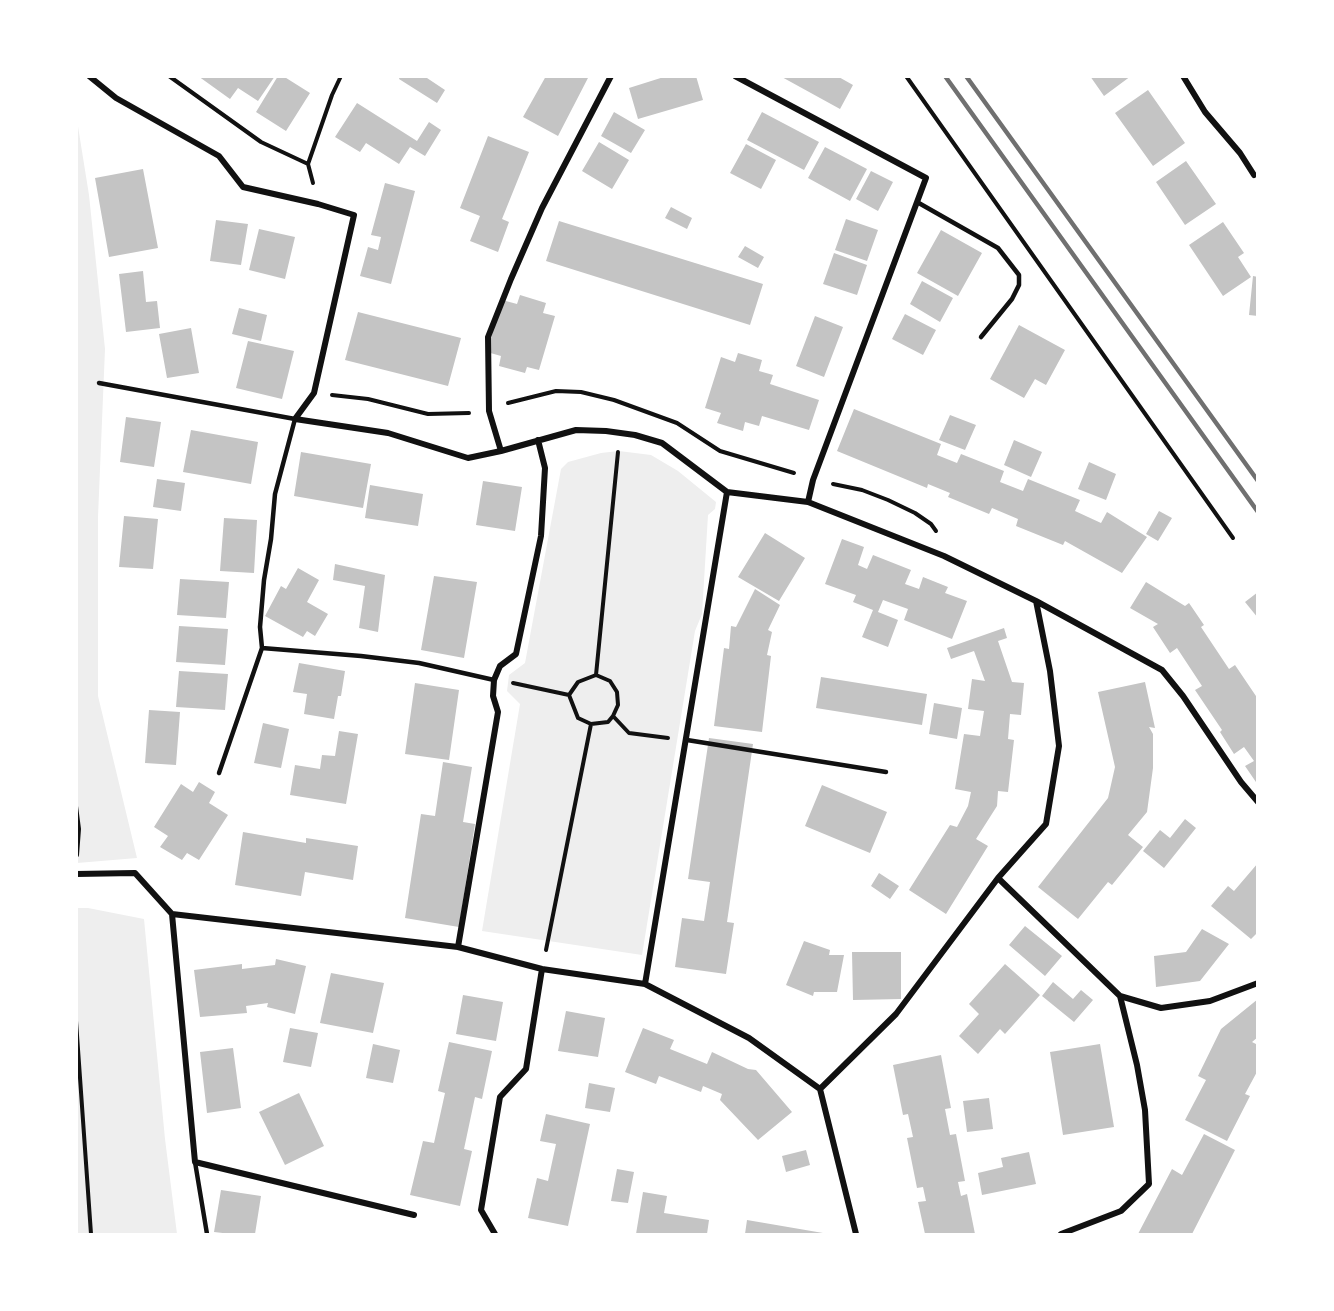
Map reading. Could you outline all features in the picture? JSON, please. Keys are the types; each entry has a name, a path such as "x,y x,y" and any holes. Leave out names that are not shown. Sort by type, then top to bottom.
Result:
{"street":[{"path":"89,76 116,98 219,156 243,187 318,204 354,215 314,393 296,419 388,433 468,458 576,430 635,435 662,443 727,492 808,502 944,556 1036,601 1162,670 1183,696 1257,802"},
{"path":"501,451 489,411 488,337 542,208 611,76"},
{"path":"735,76 926,178 813,480 808,502"},
{"path":"1183,76 1205,112 1240,153 1254,175"},
{"path":"458,947 498,712 493,696 494,680 501,666 516,654 541,536 545,468 538,440"},
{"path":"645,984 727,492"},
{"path":"820,1089 896,1014 998,878 1046,824 1059,747 1050,671 1036,601"},
{"path":"76,874 135,873 172,914 195,1162 414,1215"},
{"path":"998,878 1120,996 1161,1008 1210,1001 1257,983"},
{"path":"172,914 458,947 542,969 645,984 749,1038 820,1089 856,1234"},
{"path":"495,1234 481,1210 500,1097 526,1070 542,969"},
{"path":"1061,1234 1121,1211 1149,1184 1145,1110 1137,1065 1120,996"}],"lane":[{"path":"917,202 998,248 1019,275 1019,285 1012,299 981,337"},
{"path":"99,383 296,419 275,494 260,627 262,648 219,773"},
{"path":"262,648 418,663 494,680"},
{"path":"687,740 886,772"},
{"path":"195,1162 207,1234"}],"path":[{"path":"169,76 261,142 308,164"},
{"path":"318,204 308,164 341,76"},
{"path":"906,76 1233,538"},
{"path":"596,675 620,433"},
{"path":"596,675 610,681 617,692 618,705 608,722 591,724 579,718 569,695 578,682 596,675"},
{"path":"494,680 569,695"},
{"path":"613,716 628,733 687,740"},
{"path":"542,969 591,724"},
{"path":"76,806 79,830 76,865"},
{"path":"76,1021 91,1234"}],"shaded area":[{"path":"76,114 89,195 105,349 98,517 98,696 137,858 77,863"},
{"path":"619,451 651,455 678,471 716,502 715,509 708,515 702,614 695,631 642,955 482,931 520,704 507,691 509,675 525,663 561,469 568,462 601,453"},
{"path":"76,908 88,908 144,919 165,1139 177,1234 77,1234"}],"building":[{"path":"198,76 275,76 258,101 238,88 230,99"},
{"path":"278,76 283,76 310,93 286,131 256,112"},
{"path":"400,76 424,76 445,90 437,103 399,79"},
{"path":"546,76 589,76 558,136 523,117"},
{"path":"667,76 696,76 703,100 638,119 629,88"},
{"path":"780,76 837,76 853,85 840,109"},
{"path":"1090,76 1131,76 1104,96"},
{"path":"1148,90 1185,143 1153,166 1115,113"},
{"path":"357,103 417,141 429,122 441,130 425,156 410,147 399,164 366,143 360,152 335,137"},
{"path":"614,112 645,130 631,153 601,136"},
{"path":"762,112 819,142 804,170 747,140"},
{"path":"488,136 529,152 502,219 509,222 498,252 470,241 480,216 460,208"},
{"path":"599,142 629,160 612,189 582,171"},
{"path":"746,144 776,160 761,189 730,173"},
{"path":"825,147 867,169 850,201 808,178"},
{"path":"1186,161 1216,204 1185,225 1156,182"},
{"path":"143,169 158,248 109,257 95,178"},
{"path":"871,171 893,182 878,211 856,199"},
{"path":"385,183 415,191 391,284 360,276 368,247 378,250 381,237 371,235"},
{"path":"671,207 692,218 687,229 665,218"},
{"path":"846,219 878,230 867,261 835,250"},
{"path":"216,220 248,224 241,265 210,261"},
{"path":"559,221 763,284 750,325 546,261"},
{"path":"1223,222 1244,253 1238,257 1251,277 1223,296 1189,245"},
{"path":"259,229 295,237 285,279 249,270"},
{"path":"941,230 982,253 958,296 917,273"},
{"path":"745,246 764,257 758,268 738,257"},
{"path":"834,253 867,265 857,295 823,284"},
{"path":"143,271 146,302 157,301 160,328 126,332 119,274"},
{"path":"1253,276 1258,277 1258,316 1249,315"},
{"path":"922,281 953,298 940,322 910,304"},
{"path":"520,295 546,303 543,313 555,316 539,370 527,367 525,373 499,366 501,356 487,352 502,300 517,304"},
{"path":"239,308 267,315 261,341 232,334"},
{"path":"358,312 461,338 448,386 345,360"},
{"path":"905,314 936,330 923,355 892,339"},
{"path":"815,316 843,327 824,377 796,366"},
{"path":"1019,325 1065,350 1046,385 1035,379 1024,398 990,379"},
{"path":"191,328 199,373 167,378 159,334"},
{"path":"248,341 294,351 282,399 236,388"},
{"path":"738,353 762,360 759,371 773,375 770,384 819,400 809,430 762,416 759,426 745,422 743,431 717,423 721,413 705,408 721,357 735,362"},
{"path":"854,409 941,444 937,455 957,463 961,454 1004,471 1000,482 1023,491 1028,479 1080,500 1075,511 1101,523 1107,512 1147,537 1122,573 1065,541 1063,545 1016,526 1018,519 992,508 989,514 948,497 950,493 928,484 927,488 837,451"},
{"path":"950,415 976,425 965,450 939,440"},
{"path":"126,417 161,422 154,467 120,462"},
{"path":"191,430 258,442 251,484 183,472"},
{"path":"1014,440 1042,452 1031,477 1004,465"},
{"path":"301,452 371,464 363,508 294,496"},
{"path":"1089,462 1116,474 1106,500 1078,489"},
{"path":"157,479 185,483 181,511 153,507"},
{"path":"483,481 522,487 515,531 476,525"},
{"path":"370,485 423,494 418,526 365,518"},
{"path":"1159,511 1172,518 1158,541 1146,534"},
{"path":"124,516 158,519 153,569 119,567"},
{"path":"224,518 257,520 254,573 220,571"},
{"path":"765,533 805,558 779,601 738,577"},
{"path":"842,539 864,547 858,565 867,569 873,555 911,570 905,584 919,589 923,577 948,587 945,593 967,601 952,639 904,620 908,609 883,600 878,612 898,620 888,647 862,637 873,610 853,602 856,595 825,584"},
{"path":"335,564 385,575 378,632 359,628 365,586 333,580"},
{"path":"298,568 319,580 307,602 328,614 315,636 307,631 303,637 265,616 281,586 286,589"},
{"path":"434,576 477,582 464,658 421,650"},
{"path":"180,579 229,582 226,618 177,615"},
{"path":"1146,582 1185,606 1189,603 1204,625 1201,627 1229,669 1235,665 1258,699 1256,710 1258,785 1245,766 1254,761 1244,747 1234,754 1220,732 1222,730 1195,690 1202,686 1177,648 1170,653 1153,627 1158,624 1130,608"},
{"path":"755,589 780,605 768,630 772,632 767,655 771,656 762,732 714,726 724,648 729,649 731,626 736,627"},
{"path":"1258,592 1258,618 1245,602"},
{"path":"179,626 228,629 225,665 176,662"},
{"path":"1004,628 1007,638 998,641 1012,682 1024,683 1021,715 1010,714 1008,739 1014,740 1008,792 998,791 997,806 976,839 988,846 946,914 909,890 950,825 957,827 968,806 971,792 955,789 964,734 980,736 984,711 968,709 972,679 985,681 974,651 951,659 947,648"},
{"path":"299,663 345,671 334,719 304,714 307,694 293,692"},
{"path":"179,671 228,674 225,710 176,707"},
{"path":"821,677 927,694 922,725 816,708"},
{"path":"1145,682 1155,728 1149,727 1153,734 1153,768 1147,812 1128,835 1143,847 1112,885 1108,882 1078,919 1038,887 1108,798 1115,767 1098,692"},
{"path":"415,683 459,690 449,760 405,754"},
{"path":"934,703 962,708 957,739 929,734"},
{"path":"149,710 180,712 176,765 145,763"},
{"path":"263,723 289,729 281,768 254,763"},
{"path":"339,731 358,734 346,804 290,795 295,765 320,769 322,755 335,756"},
{"path":"709,738 753,744 727,922 734,923 726,974 675,967 682,918 704,921 710,882 688,879"},
{"path":"443,762 472,767 463,822 475,824 459,927 405,918 421,814 435,816"},
{"path":"199,782 215,792 209,803 228,815 199,860 187,853 182,860 160,847 168,836 154,827 181,784 193,792"},
{"path":"822,785 887,812 870,853 805,826"},
{"path":"1185,819 1196,828 1164,868 1143,851 1160,830 1170,838"},
{"path":"243,832 306,843 306,838 358,846 353,880 305,872 301,896 235,885"},
{"path":"1258,863 1258,932 1251,939 1211,906 1228,886 1234,891"},
{"path":"879,873 899,886 890,899 871,886"},
{"path":"1025,926 1062,956 1045,976 1009,945"},
{"path":"1202,929 1229,944 1200,981 1156,987 1154,956 1186,952"},
{"path":"804,941 830,950 829,955 844,955 837,992 814,992 813,996 786,985"},
{"path":"852,952 901,952 901,999 853,1000"},
{"path":"276,959 306,966 295,1014 267,1007 268,1003 246,1006 247,1013 200,1017 194,970 242,964 242,969 275,965"},
{"path":"1005,964 1040,995 1005,1034 1000,1029 978,1054 959,1036 979,1014 969,1004"},
{"path":"331,973 384,983 373,1033 320,1023"},
{"path":"1053,982 1073,999 1081,990 1093,1000 1074,1022 1042,996"},
{"path":"463,995 503,1002 496,1041 456,1034"},
{"path":"1258,999 1258,1037 1252,1042 1258,1045 1258,1070 1245,1094 1250,1096 1227,1141 1185,1120 1206,1080 1198,1076 1221,1029"},
{"path":"566,1011 605,1018 598,1057 558,1051"},
{"path":"290,1028 318,1033 311,1067 283,1062"},
{"path":"643,1028 674,1040 670,1049 707,1064 712,1052 748,1069 756,1070 792,1112 758,1140 720,1100 722,1094 703,1086 701,1092 659,1076 656,1084 625,1072"},
{"path":"449,1042 492,1051 482,1099 475,1097 464,1149 472,1151 460,1206 410,1195 423,1141 434,1143 445,1093 438,1091"},
{"path":"373,1044 400,1050 393,1083 366,1078"},
{"path":"1100,1044 1114,1127 1063,1135 1050,1052"},
{"path":"233,1048 241,1108 207,1113 200,1052"},
{"path":"941,1055 951,1108 945,1109 950,1135 956,1134 965,1181 958,1182 961,1196 967,1194 975,1234 925,1234 918,1202 926,1201 923,1187 917,1188 907,1138 913,1137 908,1114 903,1115 893,1065"},
{"path":"589,1083 615,1088 610,1112 585,1108"},
{"path":"299,1093 324,1146 285,1165 259,1112"},
{"path":"989,1098 993,1129 967,1132 963,1101"},
{"path":"546,1114 590,1124 568,1226 528,1218 537,1178 548,1181 556,1144 540,1141"},
{"path":"1204,1134 1235,1150 1192,1234 1138,1234 1172,1169 1182,1175"},
{"path":"806,1150 810,1165 786,1172 782,1156"},
{"path":"1029,1152 1036,1184 982,1195 978,1173 1003,1167 1001,1158"},
{"path":"617,1169 634,1172 628,1203 611,1201"},
{"path":"221,1190 261,1196 255,1234 214,1232"},
{"path":"643,1192 667,1196 664,1213 709,1220 707,1234 636,1234"},
{"path":"747,1220 823,1233 823,1234 745,1234"}],"railway":[{"path":"945,76 1258,512"},
{"path":"966,76 1258,481"}]}
